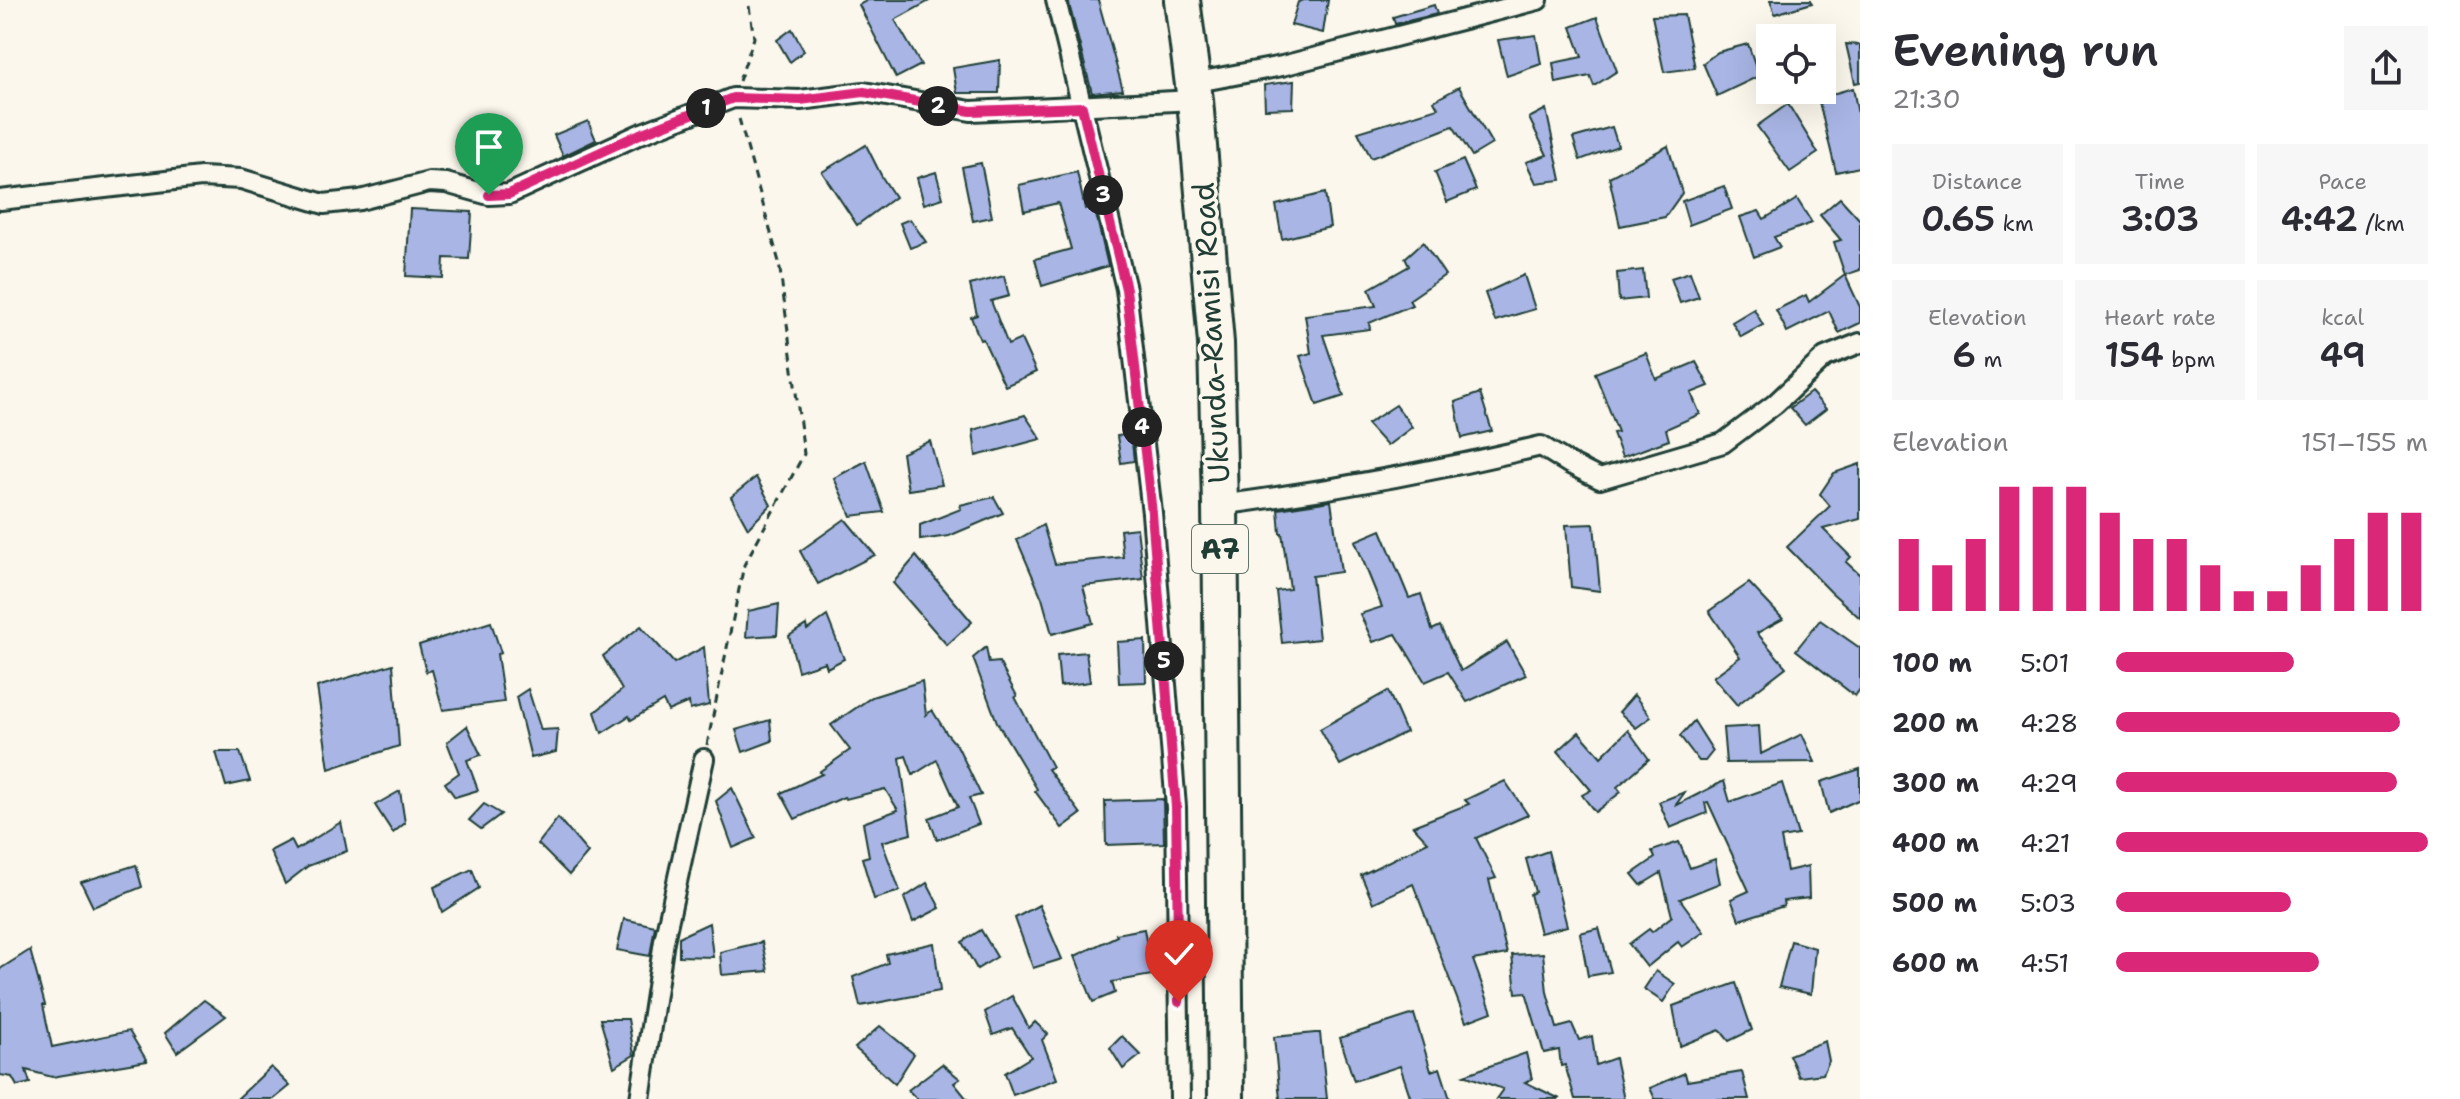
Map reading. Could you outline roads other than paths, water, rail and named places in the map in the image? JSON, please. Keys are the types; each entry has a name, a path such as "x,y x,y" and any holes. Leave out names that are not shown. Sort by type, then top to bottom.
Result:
{"highway":[{"name":"Ukunda-Ramisi Road","path":"1182,0 1194,92 1216,343 1226,1099"}],"street":[{"path":"1056,0 1126,289 1152,513 1176,807 1180,1099"},
{"path":"0,200 201,177 241,179 324,204 360,200 429,182 446,183 489,195 509,194 640,134 733,98 800,100 864,92 971,111 1082,107 1194,92 1538,0"},
{"path":"1220,505 1305,494 1541,446 1600,479 1723,443 1775,404 1825,357 1860,343"},
{"path":"640,1099 664,941 704,759"}]}
